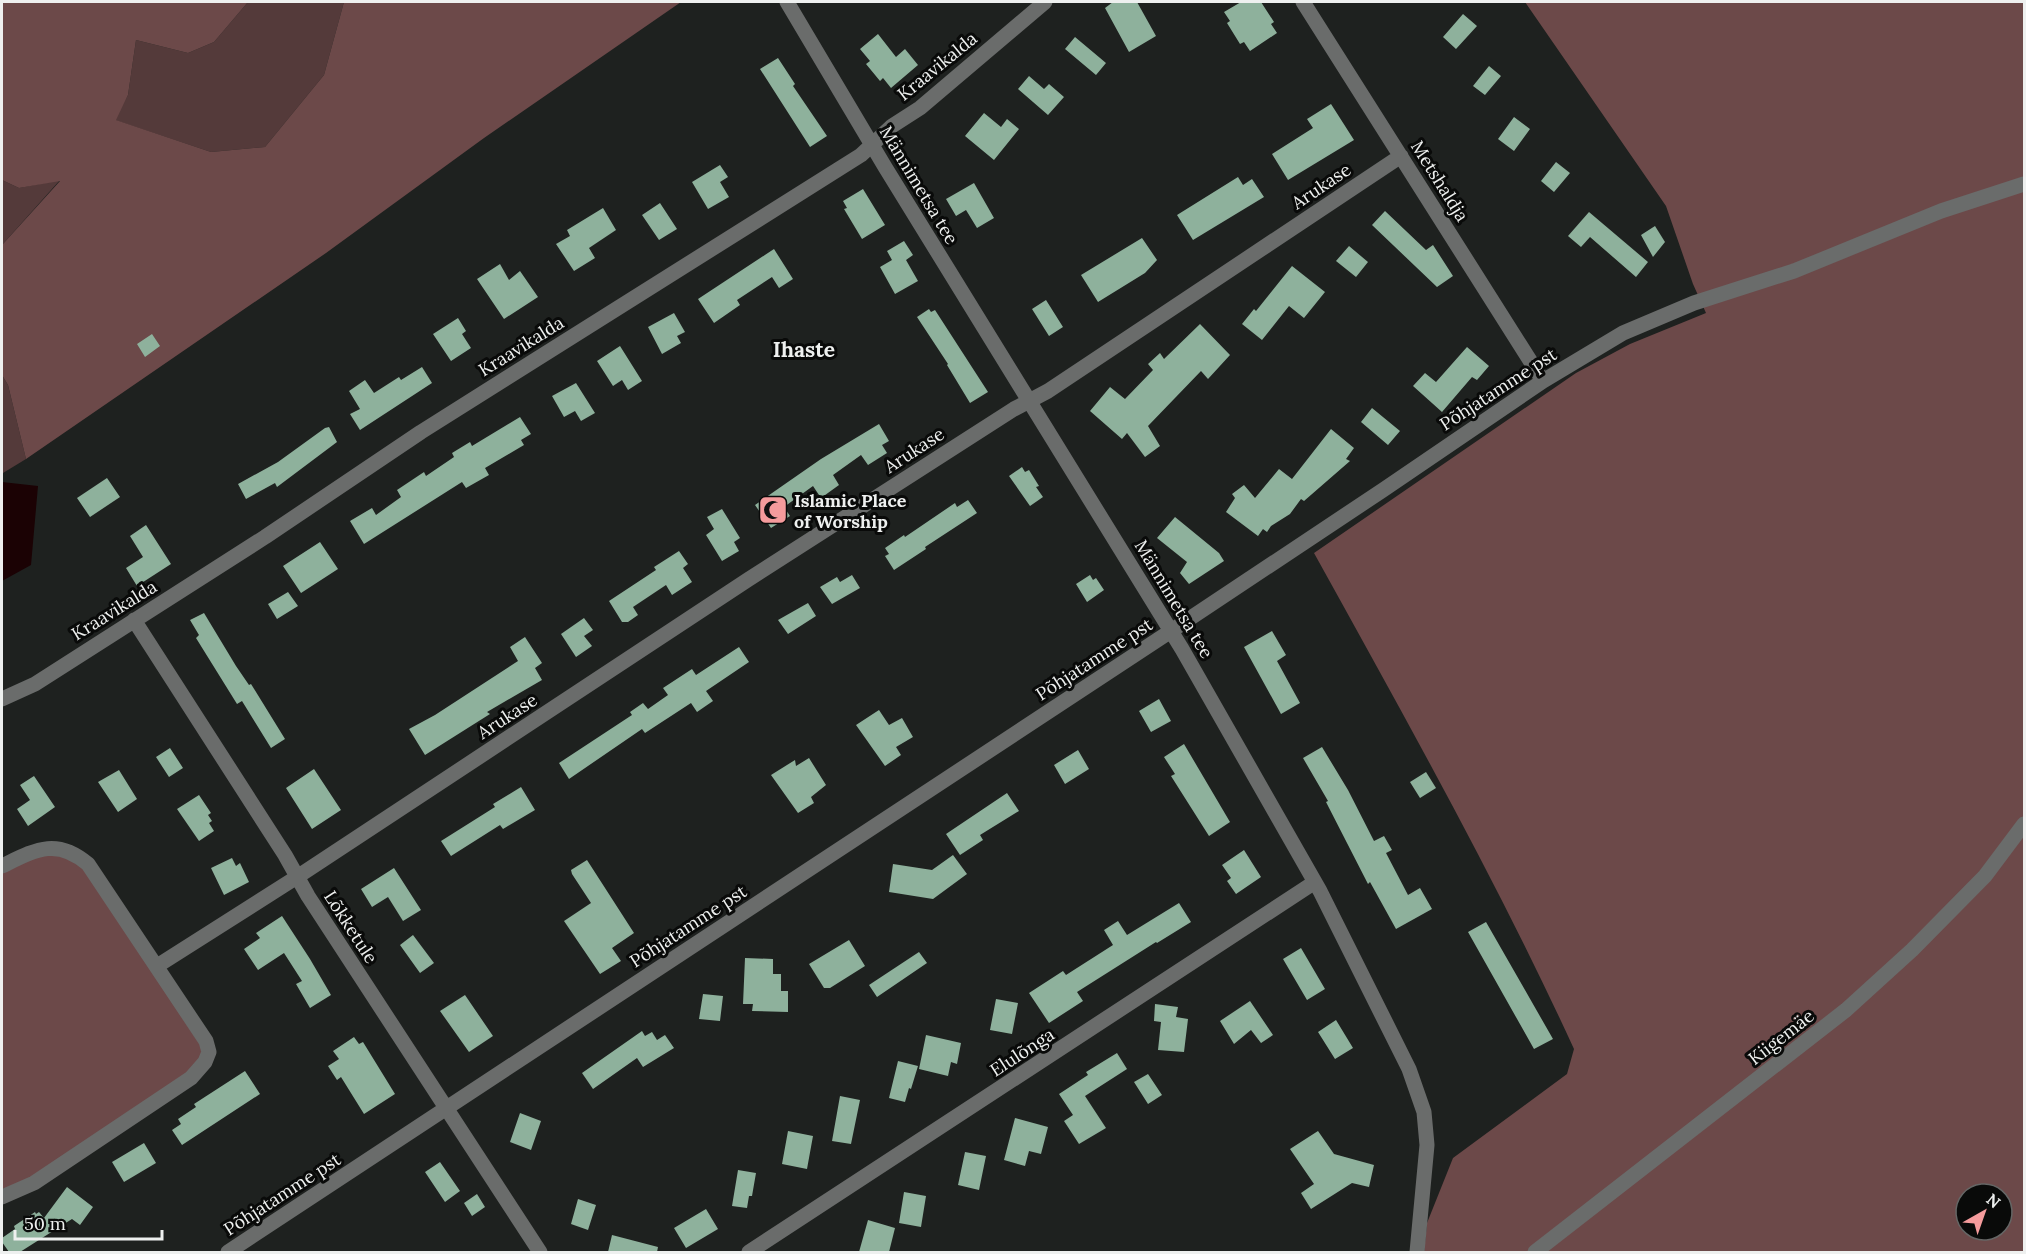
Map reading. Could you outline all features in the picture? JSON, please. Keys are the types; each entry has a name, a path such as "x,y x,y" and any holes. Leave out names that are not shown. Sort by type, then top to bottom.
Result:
{"street":[{"name":"Männimetsa tee","path":"787,2 872,145 1171,631 1315,882 1409,1069 1424,1112 1427,1145 1417,1252"},
{"name":"Kraavikalda","path":"2,699 35,684 265,537 421,432 861,155 892,126 920,108 1045,2"},
{"name":"Metshaldja","path":"1303,2 1543,381"},
{"name":"Arukase","path":"157,966 297,877 748,579 1048,391 1401,156"},
{"name":"Põhjatamme pst","path":"228,1252 1171,631 1543,381 1623,333 1694,303 1794,271 1941,211 2025,184"},
{"name":"Lõkketule","path":"134,621 285,855 308,896 540,1252"},
{"name":"Kiigemäe","path":"1534,1252 1846,1010 1912,950 1985,876 2025,824"},
{"path":"2,866 42,849 65,849 88,864 206,1041 209,1052 206,1062 191,1078 34,1183 2,1197"},
{"name":"Elulõnga","path":"749,1252 1117,1014 1315,882"}],"shaded area":[{"path":"2,2 248,2 214,42 188,53 136,40 128,95 116,120 211,152 265,147 324,75 344,2 681,2 484,138 326,253 26,459 8,385 2,375 2,245 60,181 19,188 2,180"},
{"path":"248,2 344,2 324,75 265,147 211,152 115,120 128,95 136,40 188,53 214,42"},
{"path":"1525,2 2024,2 2024,1252 1424,1252 1427,1223 1453,1158 1567,1074 1574,1049 1481,860 1314,553 1576,373 1630,344 1706,313 1693,284 1666,206"},
{"path":"2,180 19,188 60,180 2,245"},
{"path":"2,375 8,385 26,459 3,473 2,471"},
{"path":"2,482 38,486 31,565 2,581"},
{"path":"64,852 80,862 202,1046 201,1060 193,1070 18,1187 2,1189 2,872 36,853"}],"building":[{"path":"1113,2 1137,2 1156,36 1129,52 1105,8"},
{"path":"1241,2 1261,2 1274,22 1271,24 1277,33 1250,51 1244,42 1240,44 1227,23 1230,21 1224,12"},
{"path":"1463,14 1477,26 1456,49 1443,37"},
{"path":"878,34 896,57 905,49 918,65 891,88 883,78 880,81 866,64 870,61 860,49"},
{"path":"1075,37 1106,63 1096,75 1065,49"},
{"path":"778,58 795,84 793,86 827,136 810,147 760,69"},
{"path":"1489,66 1501,76 1485,95 1473,86"},
{"path":"1029,76 1044,89 1049,84 1064,97 1048,115 1018,89"},
{"path":"1331,104 1354,140 1288,180 1272,154 1313,128 1307,119"},
{"path":"984,113 1001,127 1007,119 1019,129 994,160 965,136"},
{"path":"1514,117 1530,129 1514,151 1498,139"},
{"path":"1556,162 1570,173 1554,192 1541,181"},
{"path":"720,165 728,177 720,182 729,197 708,209 692,182"},
{"path":"1238,177 1243,185 1252,179 1264,197 1193,240 1177,215"},
{"path":"974,183 994,218 977,228 966,210 956,216 946,199"},
{"path":"863,189 885,225 862,239 844,209 847,208 843,201"},
{"path":"660,203 677,229 659,240 642,215"},
{"path":"603,208 616,230 589,248 595,258 574,271 556,244 570,236 567,230"},
{"path":"1385,211 1426,250 1433,245 1453,276 1437,287 1372,225"},
{"path":"1589,212 1648,262 1636,277 1590,237 1581,247 1568,236"},
{"path":"1655,226 1665,242 1653,257 1641,235"},
{"path":"1142,238 1157,260 1145,273 1098,302 1081,275"},
{"path":"904,241 913,255 906,260 918,281 895,294 880,267 892,260 887,251"},
{"path":"1349,246 1368,262 1356,277 1336,261"},
{"path":"774,249 793,279 779,288 772,277 737,300 740,305 714,323 698,299"},
{"path":"500,264 509,280 520,271 538,297 504,319 477,279"},
{"path":"1292,266 1325,292 1304,318 1289,306 1262,340 1242,324 1254,309 1256,311"},
{"path":"1046,300 1063,327 1049,336 1032,309"},
{"path":"929,309 931,312 935,310 988,392 970,403 917,317"},
{"path":"674,313 685,332 677,336 681,343 662,354 648,327"},
{"path":"458,318 466,331 462,334 471,348 451,361 433,334"},
{"path":"1200,324 1230,355 1208,379 1201,371 1148,426 1160,446 1145,457 1127,433 1122,439 1090,411 1110,387 1125,399 1153,370 1148,364 1160,353 1164,359"},
{"path":"152,334 160,346 145,357 137,344"},
{"path":"620,346 642,381 628,390 622,380 613,386 597,361"},
{"path":"1467,347 1489,366 1477,380 1472,377 1442,412 1413,386 1425,373 1436,382"},
{"path":"422,367 432,383 360,430 350,414 360,409 349,391 365,380 374,393 399,377 401,380"},
{"path":"576,383 595,413 581,421 575,411 564,417 552,396"},
{"path":"1372,408 1400,431 1388,445 1361,422"},
{"path":"520,417 531,434 521,440 524,445 485,468 489,475 466,488 462,482 364,544 350,521 372,508 376,515 401,497 397,490 424,472 426,476 454,457 452,453 470,442 472,446"},
{"path":"879,424 889,441 882,445 887,453 868,465 861,455 833,475 839,485 821,498 813,486 784,507 790,516 771,528 755,505 821,459"},
{"path":"329,427 337,442 277,487 275,483 246,499 238,484 278,462"},
{"path":"1331,429 1354,448 1346,459 1350,461 1304,501 1301,499 1290,514 1271,526 1267,532 1263,529 1258,536 1226,512 1235,498 1232,494 1244,485 1255,498 1279,469 1292,479"},
{"path":"1022,467 1025,472 1029,470 1043,497 1030,506 1009,476"},
{"path":"107,478 120,497 90,517 77,498"},
{"path":"968,500 977,513 894,570 885,556 889,554 885,548 955,503 957,507"},
{"path":"722,509 740,538 734,542 739,551 722,561 706,535 714,529 707,517"},
{"path":"1175,517 1219,553 1224,561 1189,584 1180,573 1187,562 1157,538"},
{"path":"146,525 171,564 137,586 126,568 143,557 130,536"},
{"path":"320,542 338,569 301,593 283,566"},
{"path":"679,551 688,564 683,568 692,582 672,595 666,585 633,607 638,615 628,622 622,622 609,601 656,570 654,567"},
{"path":"852,575 860,588 832,604 820,587 837,577 840,582"},
{"path":"1090,575 1093,580 1096,578 1104,590 1087,602 1076,584"},
{"path":"288,592 298,606 277,619 268,604"},
{"path":"808,603 816,616 788,634 778,620"},
{"path":"204,613 285,739 271,748 242,701 237,704 196,638 199,635 190,620"},
{"path":"584,618 593,630 584,636 592,646 576,657 561,634"},
{"path":"1272,631 1286,655 1277,661 1300,703 1281,714 1244,647"},
{"path":"525,637 542,663 535,668 542,680 487,712 490,714 425,755 409,729 435,715 518,661 510,647"},
{"path":"739,647 749,662 706,691 713,701 697,712 691,703 645,733 642,729 569,779 559,763 632,715 630,712 643,703 648,709 668,695 663,688 692,669 696,675"},
{"path":"1159,699 1171,721 1151,732 1139,711"},
{"path":"879,710 889,725 902,718 913,737 896,747 901,755 885,766 856,725"},
{"path":"1184,744 1230,822 1209,836 1171,776 1175,774 1164,757"},
{"path":"1322,747 1348,790 1374,841 1384,836 1392,850 1386,853 1408,895 1420,888 1432,909 1396,929 1370,882 1368,884 1326,802 1328,801 1303,758"},
{"path":"170,748 183,768 169,777 156,757"},
{"path":"1078,750 1089,769 1065,784 1054,765"},
{"path":"809,758 826,785 811,797 814,803 798,813 771,775 795,760 796,766"},
{"path":"314,769 341,810 312,829 286,788"},
{"path":"119,770 137,799 118,812 98,782"},
{"path":"1426,772 1436,788 1420,798 1410,782"},
{"path":"34,776 55,807 28,826 17,809 30,800 20,785"},
{"path":"521,787 535,810 503,829 500,825 451,856 441,841 495,807 493,804"},
{"path":"1007,793 1019,811 980,835 983,840 960,855 946,834"},
{"path":"199,795 211,813 208,815 212,821 209,823 214,831 199,841 177,809"},
{"path":"1244,850 1261,877 1236,894 1227,881 1231,878 1222,865"},
{"path":"953,855 967,874 933,899 889,892 893,864 932,870"},
{"path":"232,858 236,866 240,863 249,882 224,895 211,868"},
{"path":"587,860 634,933 612,948 621,961 600,974 564,921 591,903 571,870"},
{"path":"394,868 421,910 403,921 388,897 372,907 361,889"},
{"path":"1179,903 1191,922 1077,992 1083,1001 1049,1023 1029,993 1063,971 1066,975 1113,945 1104,930 1118,921 1127,935"},
{"path":"282,916 331,995 310,1008 296,984 302,981 284,953 258,970 244,949 260,938 256,933"},
{"path":"1486,922 1553,1039 1534,1049 1468,932"},
{"path":"413,935 434,963 420,973 400,945"},
{"path":"849,940 865,966 830,988 824,988 809,964"},
{"path":"1301,948 1325,989 1307,1000 1283,959"},
{"path":"919,952 927,963 877,997 869,985"},
{"path":"745,958 773,959 773,974 781,974 781,991 788,991 788,1012 752,1011 753,1004 743,1004"},
{"path":"703,994 723,996 720,1021 699,1019"},
{"path":"465,995 493,1036 469,1052 440,1011"},
{"path":"996,999 1018,1003 1012,1034 990,1030"},
{"path":"1250,1001 1273,1035 1261,1043 1251,1030 1234,1044 1220,1021"},
{"path":"1155,1004 1178,1007 1176,1017 1188,1019 1184,1052 1158,1050 1161,1022 1154,1021"},
{"path":"1336,1020 1353,1048 1335,1059 1318,1032"},
{"path":"642,1031 645,1036 652,1032 657,1040 665,1035 674,1048 643,1067 637,1058 593,1089 582,1073"},
{"path":"926,1035 961,1043 957,1064 951,1062 948,1076 919,1069"},
{"path":"354,1037 359,1044 363,1042 395,1094 364,1114 341,1077 337,1080 328,1066 339,1059 333,1051"},
{"path":"1117,1053 1127,1069 1085,1096 1106,1128 1079,1144 1064,1121 1073,1115 1059,1094 1088,1075 1086,1072"},
{"path":"898,1061 918,1066 905,1102 889,1098"},
{"path":"245,1071 260,1094 182,1145 172,1130 181,1124 178,1119 196,1107 194,1104"},
{"path":"1148,1074 1162,1095 1148,1104 1134,1082"},
{"path":"840,1096 860,1100 851,1144 832,1141"},
{"path":"520,1113 541,1121 531,1150 510,1142"},
{"path":"1015,1118 1048,1127 1041,1154 1029,1151 1025,1166 1004,1160"},
{"path":"788,1131 813,1136 807,1169 782,1164"},
{"path":"1318,1131 1334,1154 1374,1165 1369,1187 1352,1183 1311,1209 1301,1193 1314,1184 1290,1149"},
{"path":"144,1143 156,1163 124,1182 112,1162"},
{"path":"965,1152 986,1156 979,1190 958,1185"},
{"path":"440,1162 460,1191 445,1202 425,1172"},
{"path":"738,1170 756,1173 752,1196 749,1196 747,1208 732,1206"},
{"path":"67,1187 93,1207 80,1225 72,1219 20,1252 9,1252 2,1238 15,1229 14,1226 35,1212 36,1214 39,1212 44,1218"},
{"path":"904,1192 926,1196 921,1227 899,1223"},
{"path":"477,1194 485,1207 472,1216 464,1203"},
{"path":"578,1199 596,1205 588,1230 571,1224"},
{"path":"706,1209 718,1229 686,1248 674,1228"},
{"path":"868,1220 895,1228 889,1252 859,1252"},
{"path":"612,1235 658,1247 657,1252 608,1252"}],"place":[{"name":"Islamic Place of Worship","path":"773,510"}],"district":[{"name":"Ihaste","path":"804,349"}]}
